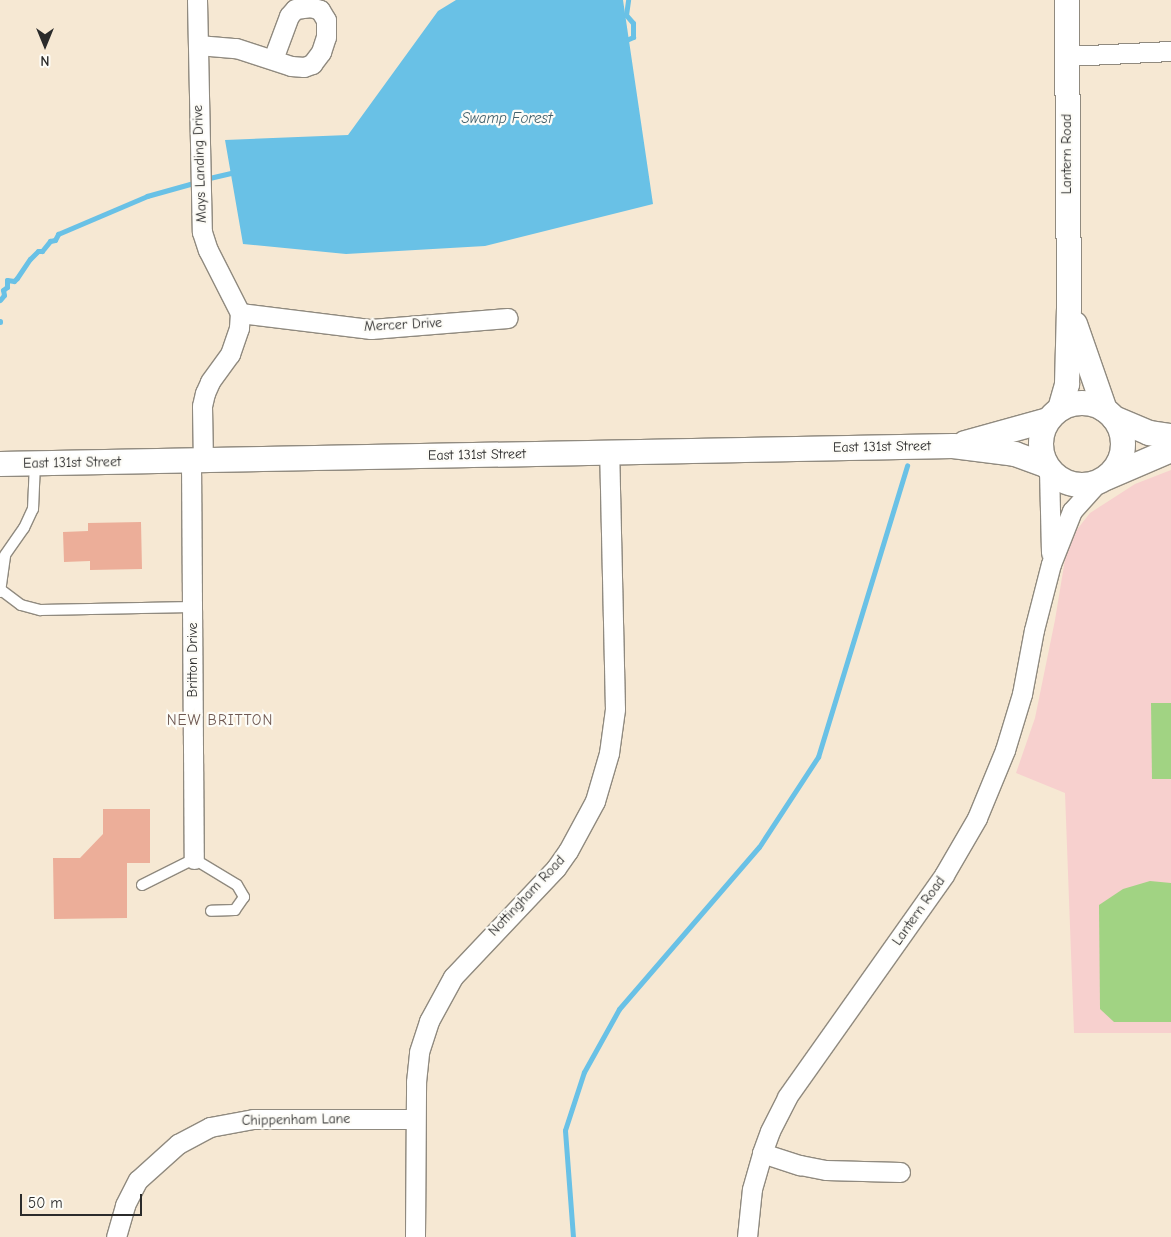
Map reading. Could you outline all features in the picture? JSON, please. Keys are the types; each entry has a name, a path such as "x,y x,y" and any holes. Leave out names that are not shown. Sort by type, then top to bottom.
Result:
{"street":[{"name":"Mays Landing Drive","path":"197,0 200,212 202,232 208,250 240,313"},
{"name":"Lantern Road","path":"1054,414 1067,384 1069,308 1067,0"},
{"path":"198,45 236,48 273,59"},
{"path":"1068,56 1171,51"},
{"name":"Lantern Road","path":"1069,308 1109,414"},
{"path":"197,461 205,393 210,382 230,354 239,328 240,313"},
{"name":"Mercer Drive","path":"240,313 371,329 508,318"},
{"path":"1171,436 1149,433 1090,404 1074,403 1054,414 1042,433 1040,449 1047,467 1060,480 1072,485 1086,486 1171,450"},
{"name":"East 131st Street","path":"953,446 1054,414"},
{"path":"1102,480 1118,465 1123,449 1122,432 1109,414"},
{"name":"East 131st Street","path":"0,464 953,446 1015,454 1047,467"},
{"name":"Nottingham Road","path":"415,1237 415,1119 419,1052 429,1021 453,977 560,862 587,818 605,768 615,709 609,452"},
{"name":"Britton Drive","path":"194,859 192,608 197,461"},
{"name":"Lantern Road","path":"1047,467 1051,564"},
{"name":"Lantern Road","path":"747,1237 752,1189 762,1153 770,1130 787,1097 944,875 977,818 1005,750 1022,694 1034,630 1051,564 1072,511 1102,480"},
{"name":"Chippenham Lane","path":"116,1237 125,1205 138,1180 178,1144 210,1127 254,1119 415,1119"},
{"path":"762,1153 800,1165 826,1170 900,1172"}],"lane":[{"path":"35,464 33,509 24,528 5,556 1,591 22,605 40,610 192,608"},
{"path":"142,885 194,859 237,885 244,897 235,910 211,911"}],"shaded area":[{"path":"1171,470 1171,1033 1074,1033 1065,793 1016,773 1035,718 1055,620 1068,541 1090,513 1135,484"}],"green space":[{"path":"1151,703 1171,703 1171,779 1152,779"},
{"path":"1150,881 1171,883 1171,1022 1114,1022 1100,1009 1099,905 1123,889"}],"water":[{"name":"Swamp Forest","path":"456,0 623,0 653,204 485,246 346,254 243,244 225,140 348,135 438,11"}],"building":[{"path":"141,522 142,569 90,570 90,561 64,562 63,532 88,531 88,523"},
{"path":"103,809 150,809 150,863 127,863 127,918 54,919 53,858 80,858 103,834"}],"waterway":[{"path":"624,41 633,37 633,23 626,15 628,0"},
{"path":"205,179 236,172"},
{"path":"0,300 4,295 3,290 7,287 7,280 14,281 30,259 38,251 42,251 50,241 55,240 58,234 147,196 197,182"},
{"path":"573,1237 565,1130 584,1072 619,1009 759,847 818,757 907,465"}],"district":[{"name":"NEW BRITTON","path":"220,721"}]}
